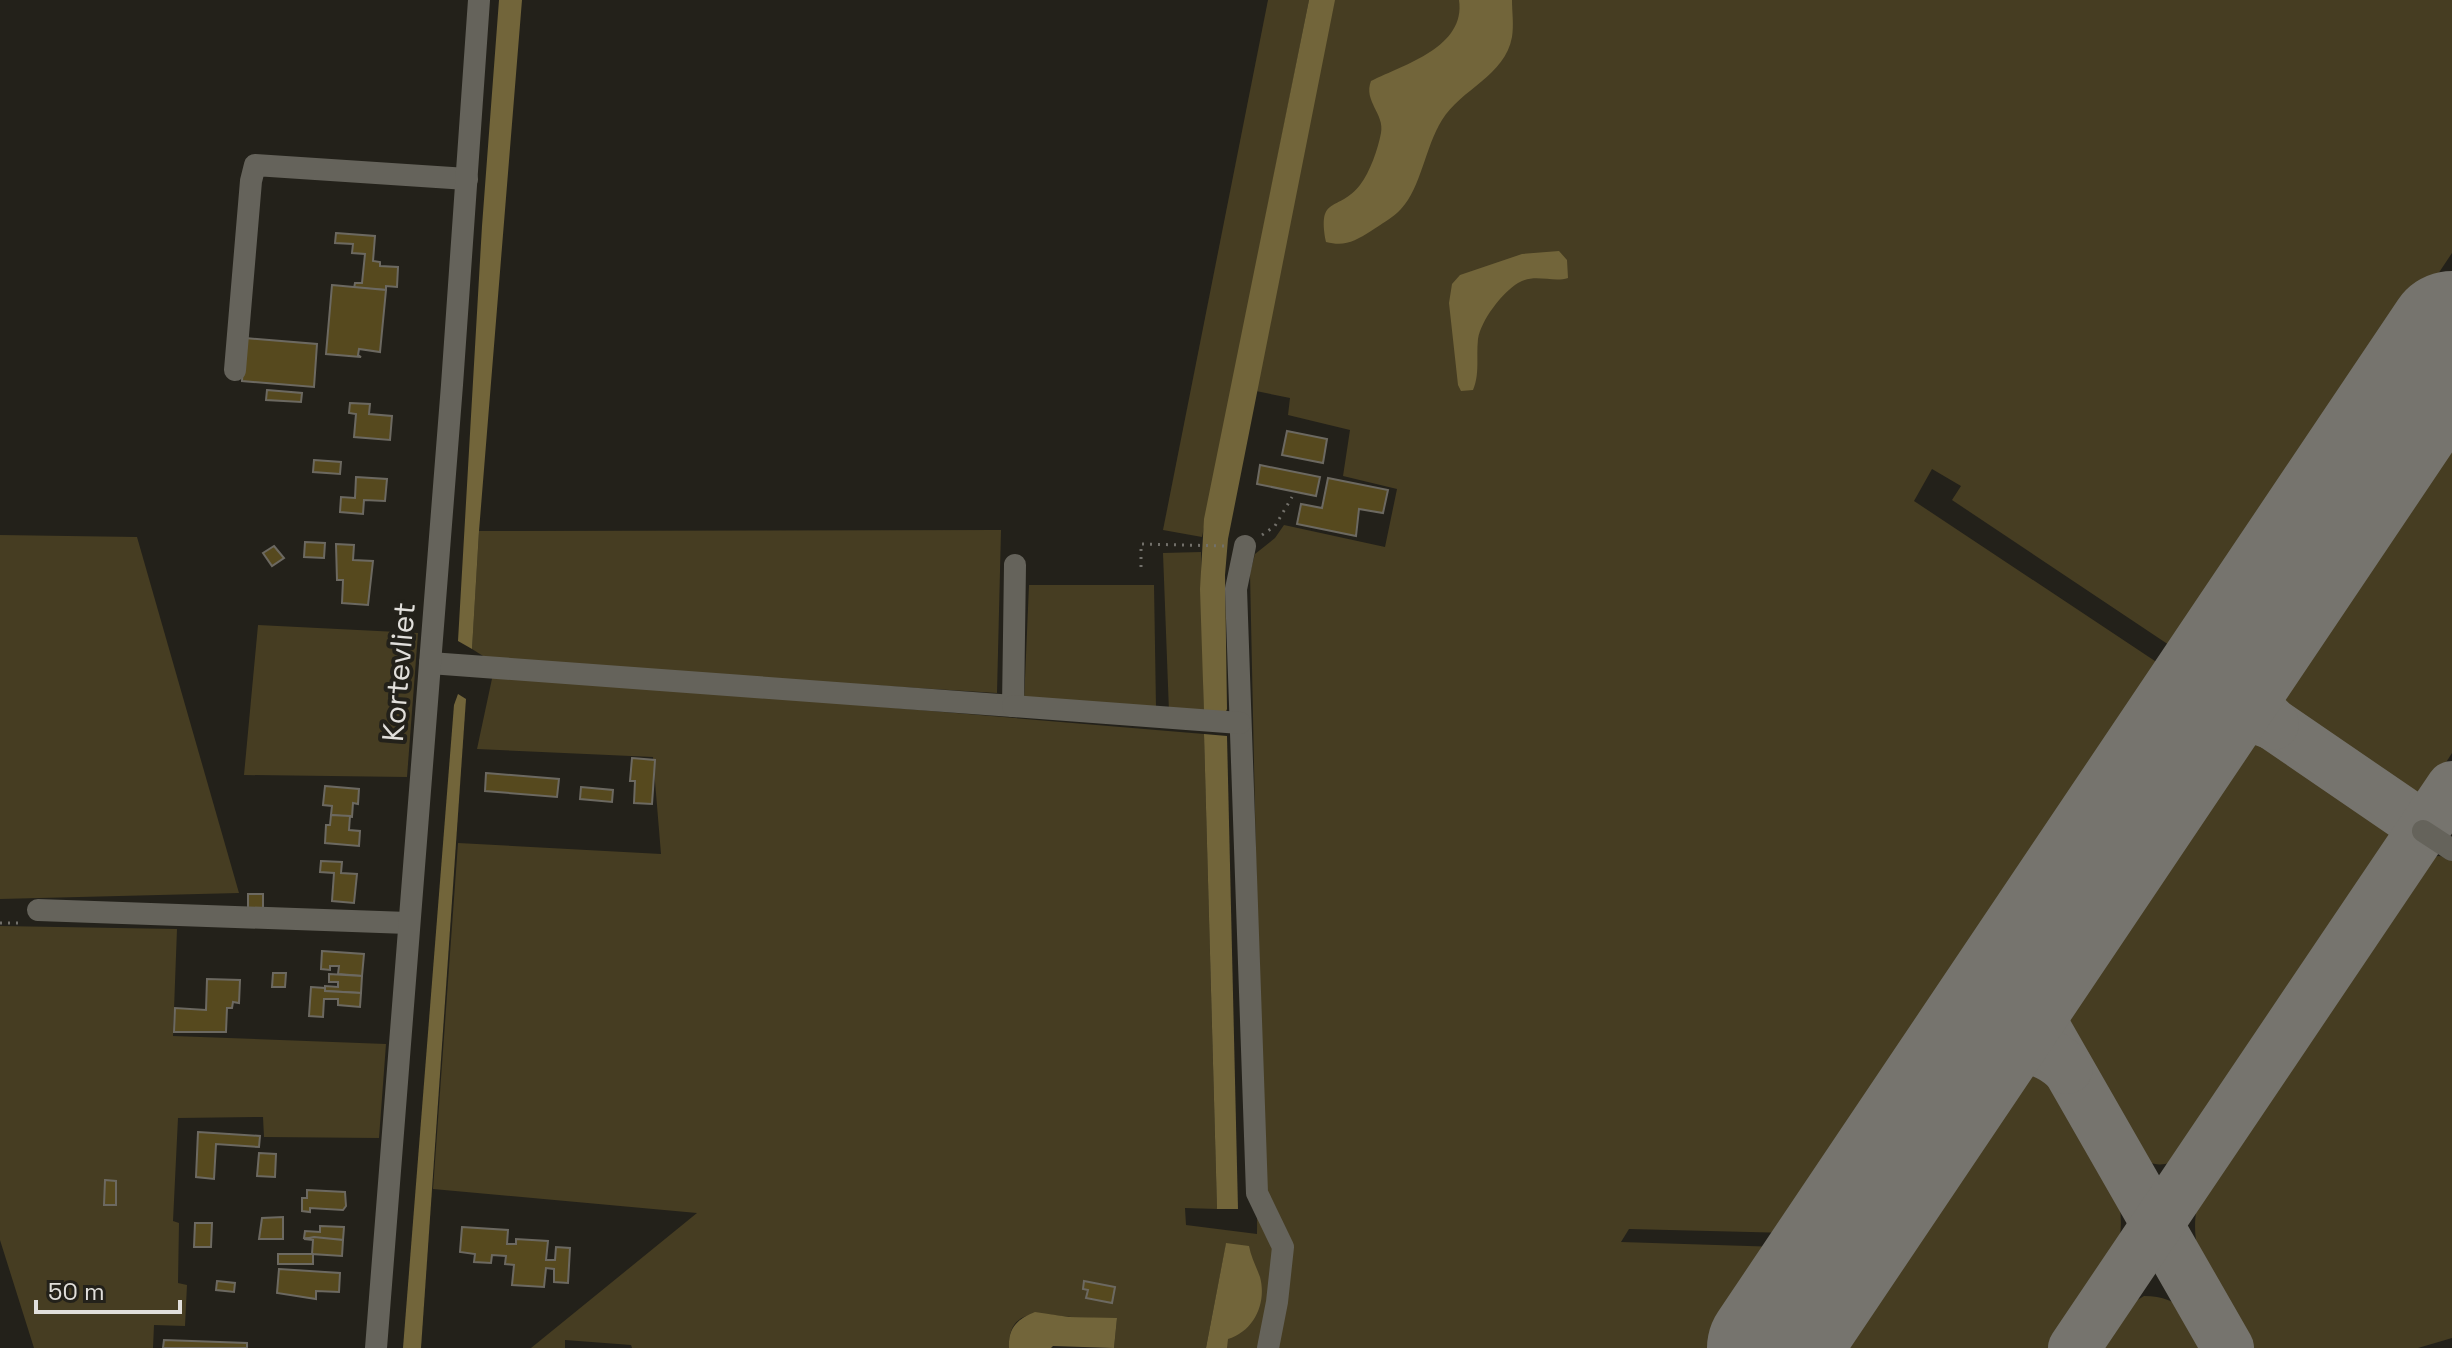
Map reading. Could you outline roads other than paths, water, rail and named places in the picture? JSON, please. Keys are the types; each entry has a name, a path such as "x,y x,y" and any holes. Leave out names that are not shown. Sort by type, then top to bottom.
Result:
{"street":[{"name":"Kortevliet","path":"376,1348 479,0"},
{"path":"235,370 251,181 255,165 467,179"},
{"path":"1245,546 1236,589 1257,1193 1283,1247 1268,1348"},
{"path":"1013,706 1015,565"},
{"path":"430,663 1240,723"},
{"path":"2423,831 2452,850"},
{"path":"38,910 408,923"}]}
